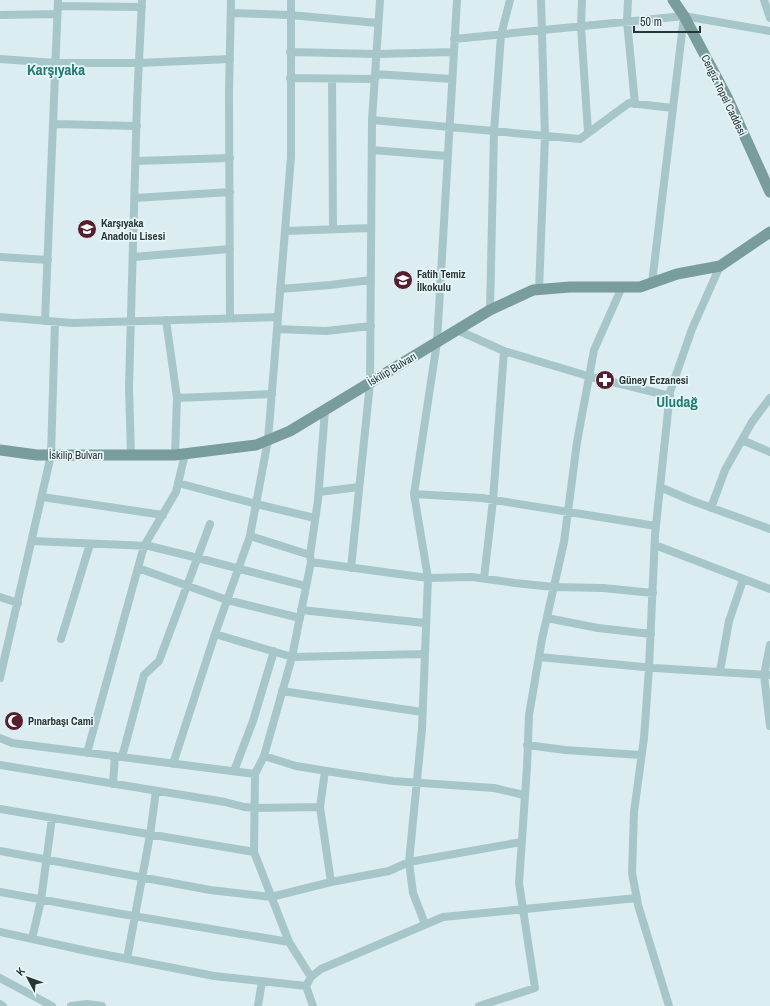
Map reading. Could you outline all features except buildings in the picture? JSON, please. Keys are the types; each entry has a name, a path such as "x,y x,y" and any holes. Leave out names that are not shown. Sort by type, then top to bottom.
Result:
{"main road":[{"name":"Cengiz Topel Caddesi","path":"673,0 684,16 727,97 770,192"},
{"name":"İskilip Bulvarı","path":"0,450 37,455 180,455 256,445 290,431 490,310 533,290 570,287 640,287 678,274 720,266 770,232"}],"street":[{"path":"230,318 231,0"},
{"path":"174,764 215,634 250,536 268,440 291,157 291,0"},
{"path":"351,568 370,382 372,120 380,0"},
{"path":"425,924 413,893 409,862 422,712 428,578 414,494 437,342 457,0"},
{"path":"490,310 494,132 502,35 510,0"},
{"path":"539,290 545,136 541,0"},
{"path":"582,0 581,27 588,132"},
{"path":"628,0 627,21 635,104"},
{"path":"764,0 770,18"},
{"path":"0,15 58,7 142,3 129,387 131,455"},
{"path":"45,321 58,7"},
{"path":"231,13 290,15 378,23"},
{"path":"454,39 684,16 770,31"},
{"path":"652,283 684,16"},
{"path":"290,52 376,54 454,52"},
{"path":"0,59 56,63 139,63 230,59"},
{"path":"290,78 332,79 375,76 452,79"},
{"path":"332,79 333,229"},
{"path":"372,120 580,139 629,103 673,108"},
{"path":"53,124 137,126"},
{"path":"372,150 447,156"},
{"path":"136,161 230,158"},
{"path":"135,198 230,192"},
{"path":"285,231 371,228"},
{"path":"133,257 230,248"},
{"path":"0,257 48,260"},
{"path":"670,1006 637,898 632,873 634,812 649,668 656,526 670,396 692,329 720,266"},
{"path":"280,288 330,285 371,280"},
{"path":"479,1006 535,988 519,883 529,714 546,618 564,542 577,442 588,376 594,350 622,287"},
{"path":"0,317 72,323 278,317"},
{"path":"87,753 144,546 176,492 178,484 180,455 177,398 166,320"},
{"path":"0,678 51,455 55,322"},
{"path":"277,329 326,331 370,326"},
{"path":"457,330 504,351 588,376 670,396"},
{"path":"484,578 493,500 504,351"},
{"path":"177,398 272,394"},
{"path":"711,508 725,470 752,422 770,398"},
{"path":"311,977 289,942 254,852 255,774 264,756 292,657 300,618 319,492 325,410"},
{"path":"742,440 770,452"},
{"path":"178,484 315,518"},
{"path":"319,492 359,487"},
{"path":"660,487 711,508 770,529"},
{"path":"414,494 493,500 656,526"},
{"path":"42,497 163,514"},
{"path":"113,784 119,757 144,675 159,661 210,524"},
{"path":"250,536 310,559 351,568 428,578 472,577 554,587 603,588 652,593"},
{"path":"32,541 144,546 198,558 306,586"},
{"path":"61,639 90,544"},
{"path":"655,545 743,580 770,589"},
{"path":"138,568 227,600 300,618"},
{"path":"720,671 729,621 743,580"},
{"path":"0,607 2,598 18,603"},
{"path":"301,610 425,623"},
{"path":"546,618 598,628 651,634"},
{"path":"215,634 292,657 424,654"},
{"path":"770,645 767,675 770,726"},
{"path":"234,771 253,721 274,651"},
{"path":"539,657 649,668 720,671 767,675"},
{"path":"282,691 422,712"},
{"path":"0,738 12,743 255,774"},
{"path":"527,745 565,750 641,755"},
{"path":"264,756 296,766 325,771 393,781 494,788 524,795"},
{"path":"0,765 225,802 244,807 320,807"},
{"path":"325,771 320,807 331,882"},
{"path":"127,959 150,835 156,791"},
{"path":"0,808 254,852"},
{"path":"32,939 41,900 52,818"},
{"path":"0,851 210,890 271,898 331,882 389,871 409,862 521,842"},
{"path":"0,892 289,942"},
{"path":"313,1006 306,986 311,977 321,969 443,917 637,898"},
{"path":"0,932 214,976 306,986"},
{"path":"0,978 52,1006"},
{"path":"258,1006 262,981"},
{"path":"72,1006 87,1004 102,1006"}],"place":[{"name":"Karşıyaka Anadolu Lisesi","path":"87,229"},
{"name":"Fatih Temiz İlkokulu","path":"403,280"},
{"name":"Güney Eczanesi","path":"605,380"},
{"name":"Pınarbaşı Cami","path":"14,721"}],"district":[{"name":"Karşıyaka","path":"56,69"},
{"name":"Uludağ","path":"677,401"}]}
